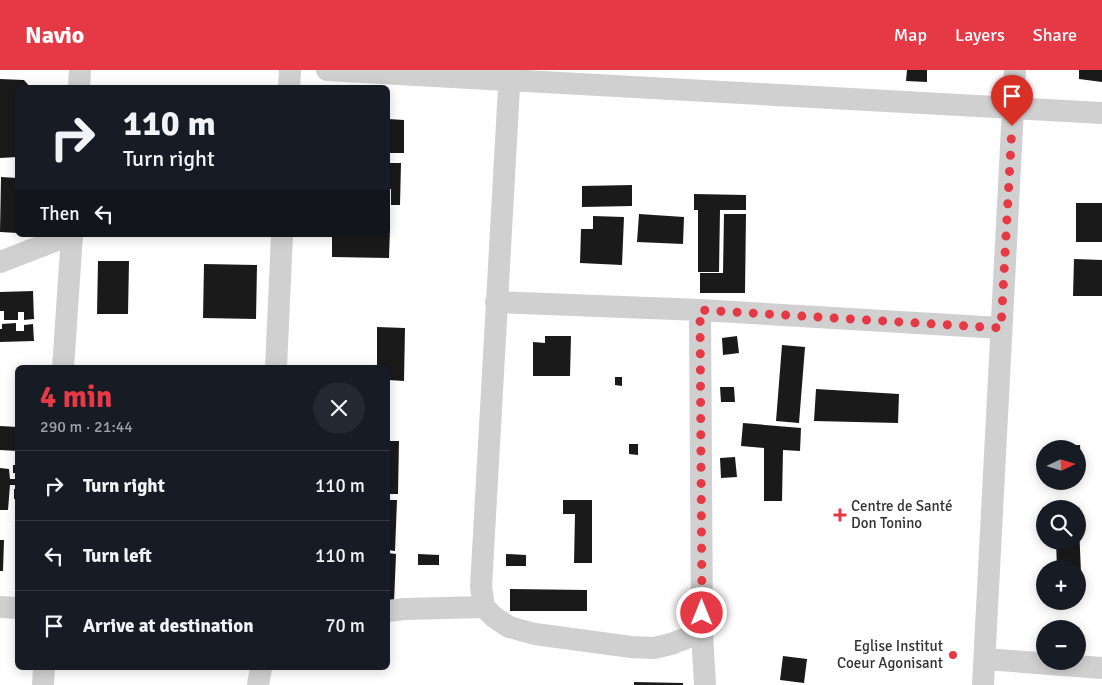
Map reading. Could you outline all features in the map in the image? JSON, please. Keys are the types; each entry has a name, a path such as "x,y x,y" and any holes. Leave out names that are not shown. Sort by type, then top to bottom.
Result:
{"street":[{"path":"79,85 80,70"},
{"path":"289,85 290,70"},
{"path":"326,70 510,75 1102,113"},
{"path":"983,685 1016,70"},
{"path":"510,75 481,586 484,607 494,618 509,627 526,632 631,647 654,648 671,644 702,632"},
{"path":"0,262 66,237"},
{"path":"63,365 71,237"},
{"path":"276,365 282,237"},
{"path":"496,302 700,310 1001,328"},
{"path":"700,310 702,632 705,685"},
{"path":"0,607 15,608"},
{"path":"390,611 484,607"},
{"path":"984,659 1102,668"},
{"path":"43,685 44,670"},
{"path":"258,685 261,670"}],"building":[{"path":"907,70 927,70 927,82 906,81"},
{"path":"1079,70 1102,70 1102,82 1079,79"},
{"path":"0,79 24,80 28,85 15,85 15,157 0,158"},
{"path":"390,119 404,120 404,153 390,153"},
{"path":"390,163 401,163 400,205 391,205"},
{"path":"1,177 15,178 15,233 0,232"},
{"path":"632,185 632,206 582,207 582,186"},
{"path":"694,194 746,195 746,210 720,210 719,272 698,272 698,210 694,210"},
{"path":"1076,203 1102,203 1102,242 1076,242"},
{"path":"639,214 684,217 683,244 637,242"},
{"path":"724,214 746,214 745,293 700,293 700,273 723,273"},
{"path":"593,216 624,217 622,265 580,263 581,229 593,229"},
{"path":"332,237 390,237 389,258 332,257"},
{"path":"1074,259 1102,260 1102,296 1073,296"},
{"path":"98,261 129,261 128,314 97,314"},
{"path":"204,264 257,265 256,319 203,318"},
{"path":"33,291 34,319 24,320 24,312 18,312 18,320 4,320 4,311 0,311 0,292"},
{"path":"16,323 16,331 24,331 24,325 33,324 34,341 0,342 2,324"},
{"path":"377,327 405,328 404,381 390,380 390,365 377,365"},
{"path":"545,336 571,336 570,376 533,376 533,342 545,343"},
{"path":"737,336 739,353 723,355 722,338"},
{"path":"782,345 805,347 799,423 776,421"},
{"path":"615,377 622,377 622,386 615,385"},
{"path":"720,387 734,387 735,402 721,402"},
{"path":"816,389 899,394 898,423 814,421"},
{"path":"743,423 801,428 800,451 783,450 782,501 764,501 764,448 741,446"},
{"path":"0,426 15,427 15,451 0,450"},
{"path":"390,441 399,441 398,494 390,494"},
{"path":"629,444 638,444 638,455 629,454"},
{"path":"735,457 737,477 721,478 720,458"},
{"path":"13,465 15,465 15,473 13,473"},
{"path":"0,468 9,469 10,479 15,479 15,485 10,485 8,510 0,510"},
{"path":"390,500 397,500 395,551 390,550"},
{"path":"563,500 592,500 592,563 574,563 575,514 563,514"},
{"path":"0,540 4,540 3,571 0,571"},
{"path":"1056,550 1080,550 1080,560 1057,560"},
{"path":"390,553 396,554 394,602 390,602"},
{"path":"418,554 439,555 439,565 418,565"},
{"path":"506,554 526,555 526,566 506,566"},
{"path":"510,589 587,590 587,611 510,611"},
{"path":"783,656 807,659 804,683 780,680"},
{"path":"634,682 683,683 683,685 634,685"}],"place":[{"name":"Centre de Santé Don Tonino","path":"840,515"},
{"name":"Eglise Institut Coeur Agonisant","path":"953,655"}],"route":[{"path":"702,613 700,310 1001,328 1012,126"}]}
